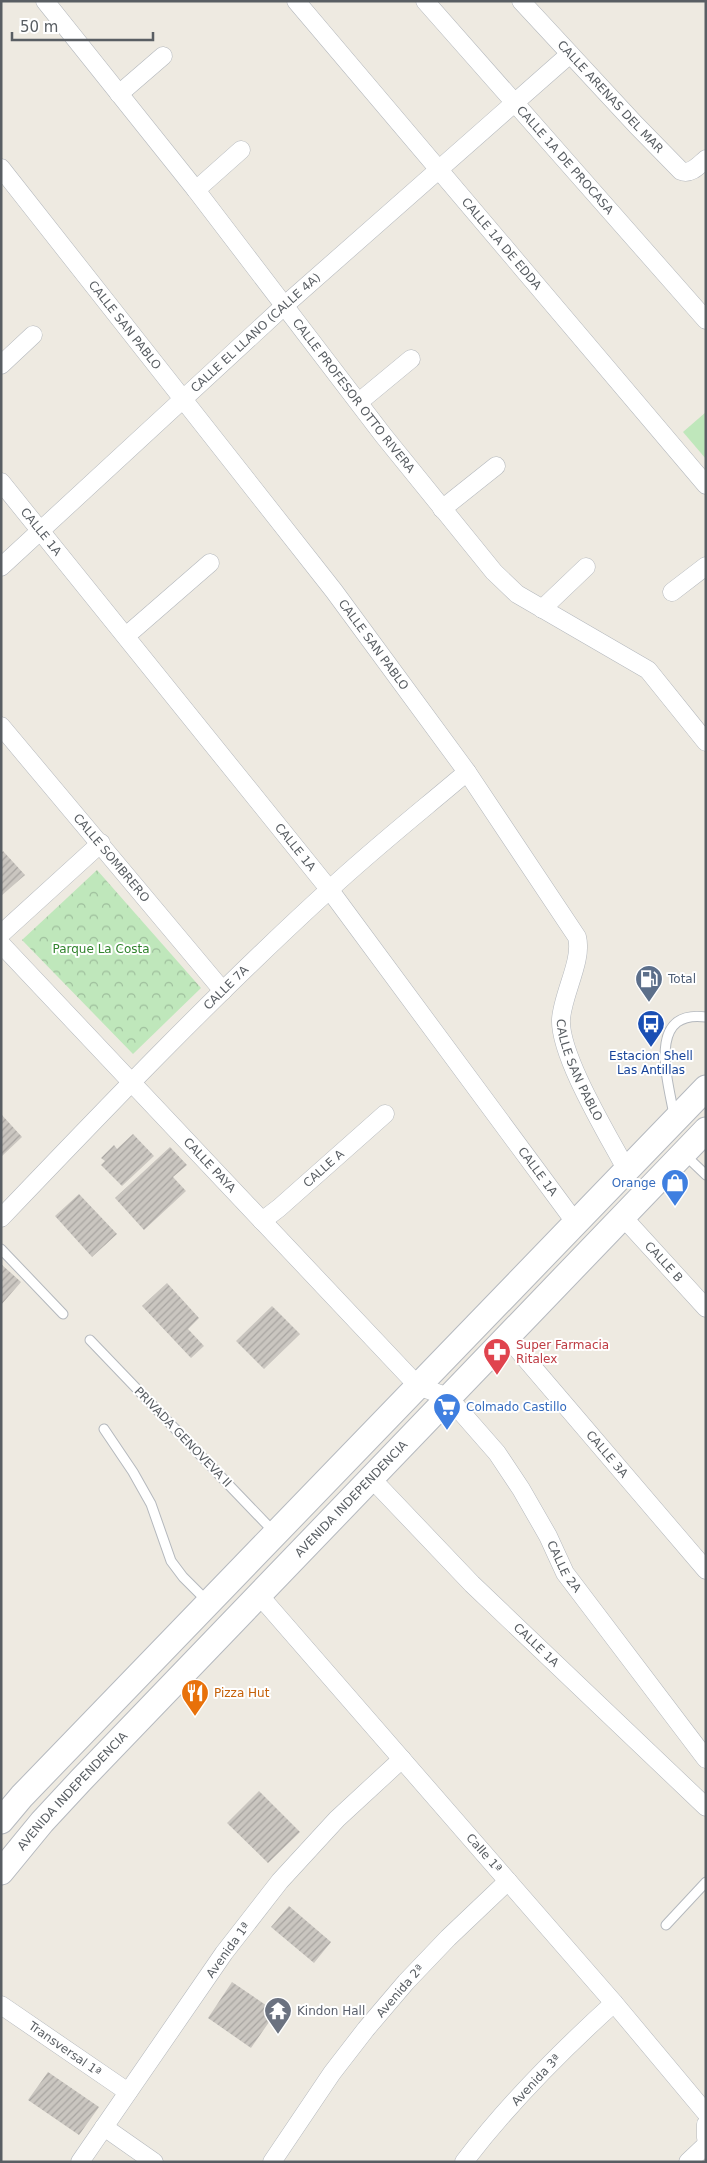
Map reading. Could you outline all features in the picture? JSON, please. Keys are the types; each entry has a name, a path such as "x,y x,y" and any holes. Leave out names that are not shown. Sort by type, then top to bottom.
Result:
{"main road":[{"path":"1,1821 22,1796 208,1602 706,1088"},
{"path":"675,1120 695,1142"},
{"name":"AVENIDA INDEPENDENCIA","path":"1,1872 68,1794 695,1142"}],"street":[{"name":"CALLE PROFESOR OTTO RIVERA","path":"45,1 196,190 442,509 504,584 542,609 648,670 706,742"},
{"name":"CALLE 1A DE EDDA","path":"296,1 706,485"},
{"name":"CALLE 1A DE PROCASA","path":"425,1 706,320"},
{"name":"CALLE ARENAS DEL MAR","path":"521,1 681,171 686,173 691,171 706,159"},
{"name":"CALLE EL LLANO (CALLE 4A)","path":"1,567 284,306 570,54"},
{"path":"119,94 163,56"},
{"path":"196,190 241,150"},
{"name":"CALLE SAN PABLO","path":"1,168 334,591 467,772 577,937 579,950 561,1018 562,1034 579,1079 626,1169"},
{"path":"2,363 33,335"},
{"path":"359,402 411,359"},
{"path":"442,509 496,466"},
{"name":"CALLE 1A","path":"1,482 330,889 575,1222"},
{"path":"126,636 210,563"},
{"path":"672,592 706,566"},
{"path":"542,609 586,568"},
{"name":"CALLE SOMBRERO","path":"1,726 101,843 223,991"},
{"name":"CALLE 7A","path":"1,1218 132,1081 223,991 330,889 467,772"},
{"path":"1,934 101,843"},
{"name":"CALLE PAYA","path":"1,944 418,1386"},
{"name":"CALLE A","path":"262,1221 280,1208 384,1114"},
{"name":"CALLE B","path":"622,1216 706,1308"},
{"name":"CALLE 3A","path":"507,1337 706,1570"},
{"name":"CALLE 2A","path":"418,1386 448,1398 497,1453 521,1489 548,1536 565,1573 706,1759"},
{"name":"CALLE 1A","path":"370,1478 472,1584 706,1807"},
{"name":"Calle 1ª","path":"259,1595 614,2003 706,2114"},
{"name":"Avenida 1ª","path":"80,2162 224,1953 280,1881 337,1819 402,1759"},
{"name":"Avenida 2ª","path":"272,2162 332,2073 366,2029 406,1982 448,1938 508,1881"},
{"name":"Avenida 3ª","path":"464,2162 512,2105 554,2060 614,2003"},
{"name":"Transversal 1ª","path":"1,2005 128,2092"},
{"path":"706,2124 706,2138"},
{"path":"104,2127 154,2162"},
{"path":"688,2162 706,2145"}],"lane":[{"path":"675,1120 664,1052 667,1034 679,1021 694,1016 706,1017"},
{"path":"695,1142 706,1175"},
{"path":"1,1249 63,1314"},
{"name":"PRIVADA GENOVEVA II","path":"90,1340 275,1533"},
{"path":"104,1429 152,1504 171,1561 183,1577 208,1602"},
{"path":"666,1925 706,1882"}],"green space":[{"path":"706,412 706,459 683,432"},
{"name":"Parque La Costa","path":"97,870 201,988 133,1054 22,940"}],"building":[{"path":"3,851 25,875 1,896 1,853"},
{"path":"1,1114 22,1137 1,1157"},
{"path":"133,1134 154,1156 122,1186 101,1165 105,1161 101,1158 114,1145 117,1149"},
{"path":"170,1147 187,1165 173,1177 186,1191 144,1230 115,1198"},
{"path":"79,1194 117,1234 92,1257 55,1216"},
{"path":"1,1264 21,1282 1,1305"},
{"path":"167,1283 199,1318 188,1329 204,1346 191,1358 142,1306"},
{"path":"272,1306 300,1334 264,1369 236,1341"},
{"path":"259,1791 300,1832 268,1863 227,1823"},
{"path":"289,1906 331,1942 314,1963 271,1927"},
{"path":"232,1982 276,2012 251,2048 208,2018"},
{"path":"48,2072 99,2107 79,2135 28,2100"}],"place":[{"name":"Total","path":"649,1003"},
{"name":"Estacion Shell Las Antillas","path":"651,1048"},
{"name":"Orange","path":"675,1207"},
{"name":"Super Farmacia Ritalex","path":"497,1376"},
{"name":"Colmado Castillo","path":"447,1431"},
{"name":"Pizza Hut","path":"195,1717"},
{"name":"Kindon Hall","path":"278,2035"}]}
